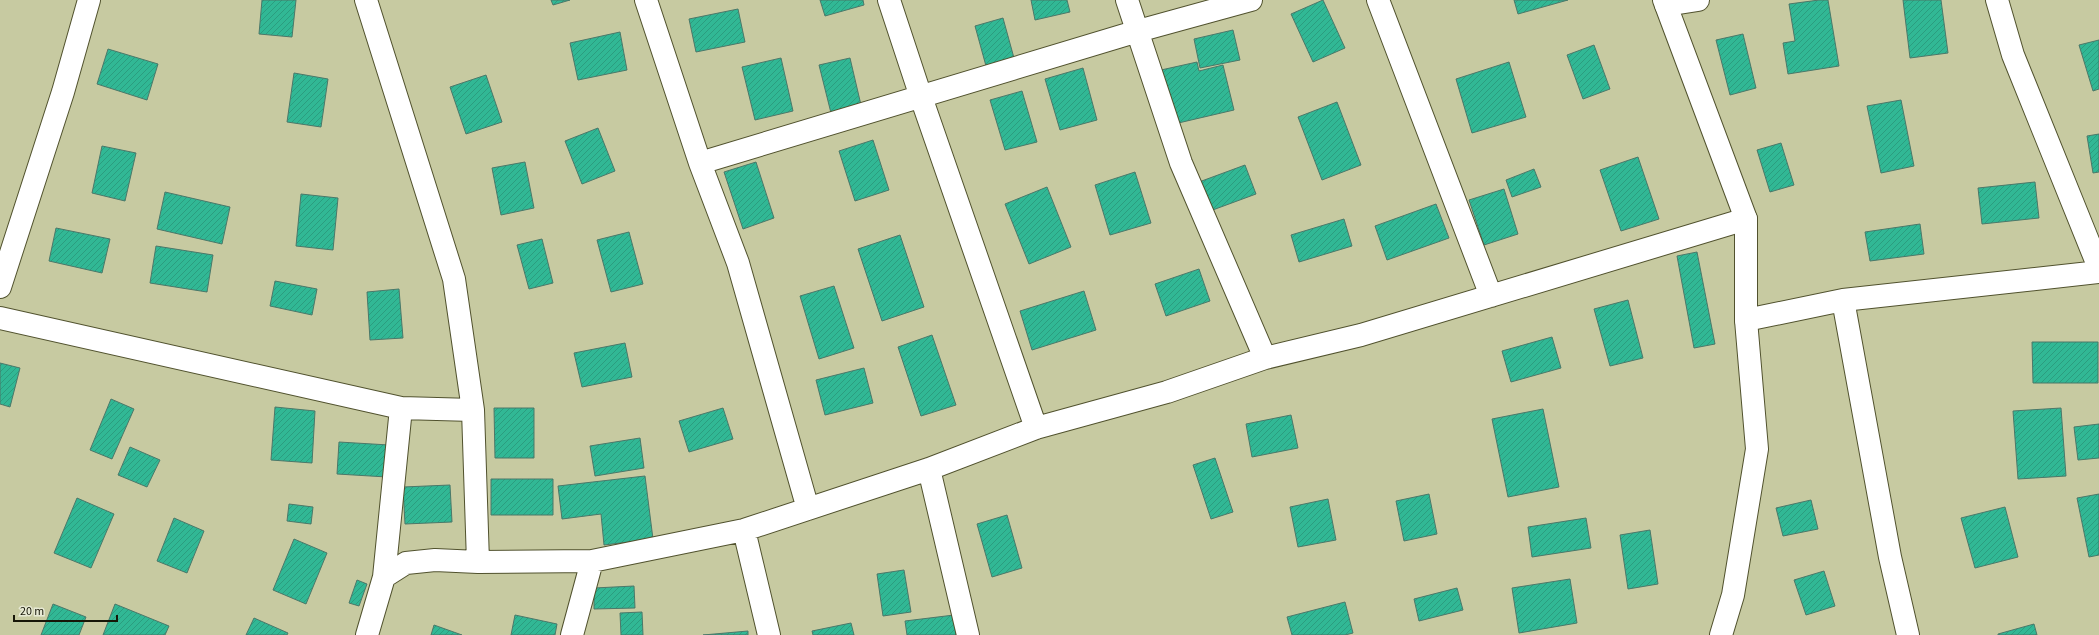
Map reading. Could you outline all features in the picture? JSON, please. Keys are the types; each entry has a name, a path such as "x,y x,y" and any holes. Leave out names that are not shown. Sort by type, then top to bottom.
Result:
{"street":[{"path":"0,287 63,92 89,0"},
{"path":"366,0 454,279 473,410 478,562"},
{"path":"646,0 700,163 738,263 808,509"},
{"path":"889,0 921,97 1036,428"},
{"path":"1127,0 1182,164 1265,358"},
{"path":"700,163 1138,31 1250,0"},
{"path":"1378,0 1491,296"},
{"path":"1698,0 1665,3 1746,219 1746,320 1757,449 1733,595 1721,635"},
{"path":"1997,0 2014,55 2099,268"},
{"path":"384,577 406,563 435,560 478,562 592,561 744,530 929,469 1036,428 1167,392 1265,358 1360,335 1746,219"},
{"path":"1746,320 1843,300 2099,272"},
{"path":"1843,300 1890,557 1908,635"},
{"path":"0,318 401,408 473,410"},
{"path":"367,635 384,577 401,408"},
{"path":"929,469 968,635"},
{"path":"744,530 769,635"},
{"path":"572,635 592,561"}],"building":[{"path":"262,0 296,0 292,37 259,34"},
{"path":"551,0 570,0 553,5"},
{"path":"820,0 863,0 864,5 825,16"},
{"path":"1031,0 1067,0 1070,12 1035,20"},
{"path":"1323,0 1345,48 1313,62 1291,14"},
{"path":"1514,0 1568,0 1518,14"},
{"path":"1828,0 1839,66 1788,74 1783,43 1795,41 1789,4"},
{"path":"1903,0 1941,0 1948,53 1910,58"},
{"path":"738,9 745,42 696,52 689,19"},
{"path":"1003,18 1014,58 986,66 975,26"},
{"path":"1233,30 1240,60 1200,68 1194,39"},
{"path":"620,32 627,70 578,80 570,43"},
{"path":"1743,34 1756,88 1730,95 1716,40"},
{"path":"2099,40 2099,89 2093,91 2079,45"},
{"path":"1594,45 1610,89 1583,99 1567,55"},
{"path":"108,49 158,64 147,100 97,84"},
{"path":"781,58 793,111 755,120 742,67"},
{"path":"850,58 861,105 831,113 819,65"},
{"path":"1197,62 1199,71 1223,65 1234,110 1174,124 1161,70"},
{"path":"1509,62 1526,117 1472,133 1456,79"},
{"path":"1083,68 1097,120 1060,130 1045,79"},
{"path":"294,73 328,79 321,127 287,122"},
{"path":"486,75 502,122 466,134 450,87"},
{"path":"1022,91 1037,142 1005,150 990,100"},
{"path":"1901,100 1914,166 1881,173 1867,106"},
{"path":"1337,102 1361,165 1322,180 1298,117"},
{"path":"598,128 615,171 582,184 565,141"},
{"path":"2099,134 2099,172 2093,173 2087,136"},
{"path":"873,140 889,190 855,201 839,151"},
{"path":"1781,143 1794,185 1770,192 1757,150"},
{"path":"102,146 136,153 125,201 92,193"},
{"path":"1638,157 1659,219 1621,231 1600,170"},
{"path":"525,162 534,208 501,215 492,168"},
{"path":"756,162 774,218 743,229 724,172"},
{"path":"1245,165 1256,194 1210,211 1199,182"},
{"path":"1534,169 1541,187 1512,197 1506,180"},
{"path":"1135,172 1151,223 1110,235 1095,185"},
{"path":"2035,182 2039,218 1982,224 1978,188"},
{"path":"1047,187 1071,247 1029,264 1005,204"},
{"path":"1504,189 1518,234 1484,245 1469,200"},
{"path":"165,192 230,207 222,244 157,229"},
{"path":"301,194 338,198 333,250 296,246"},
{"path":"1436,204 1449,238 1387,260 1375,226"},
{"path":"1344,219 1352,246 1299,262 1291,235"},
{"path":"1920,224 1924,254 1870,261 1865,232"},
{"path":"56,228 110,239 102,273 49,261"},
{"path":"629,232 643,284 611,292 597,240"},
{"path":"900,235 924,307 882,321 858,249"},
{"path":"542,239 553,283 529,289 517,245"},
{"path":"156,246 213,255 207,292 150,283"},
{"path":"1697,252 1715,344 1694,348 1677,256"},
{"path":"1199,269 1210,301 1166,316 1155,284"},
{"path":"275,281 317,289 312,315 270,306"},
{"path":"834,286 854,348 819,359 800,296"},
{"path":"399,289 403,338 370,340 367,292"},
{"path":"1084,291 1096,330 1032,350 1020,311"},
{"path":"1628,300 1643,358 1610,366 1594,309"},
{"path":"932,335 956,405 921,416 898,347"},
{"path":"1552,337 1561,368 1511,382 1502,351"},
{"path":"2032,342 2098,342 2098,383 2033,383"},
{"path":"625,343 632,377 582,387 574,353"},
{"path":"0,363 20,368 10,407 0,404"},
{"path":"864,368 873,403 825,415 816,380"},
{"path":"111,399 134,409 112,459 90,450"},
{"path":"275,407 315,411 312,463 271,460"},
{"path":"494,408 534,408 534,458 495,458"},
{"path":"723,408 733,439 689,452 679,421"},
{"path":"2061,408 2066,476 2018,479 2013,411"},
{"path":"1543,409 1559,487 1508,497 1492,419"},
{"path":"1291,415 1298,448 1252,457 1246,424"},
{"path":"2099,424 2099,458 2078,460 2074,427"},
{"path":"640,438 644,468 595,476 590,446"},
{"path":"339,442 389,445 387,477 337,474"},
{"path":"130,447 160,460 147,487 118,475"},
{"path":"1215,458 1233,512 1211,519 1193,465"},
{"path":"645,476 653,539 604,545 601,514 562,519 558,486"},
{"path":"491,479 553,479 553,515 491,515"},
{"path":"450,485 452,522 405,524 403,487"},
{"path":"1429,494 1437,534 1404,541 1396,501"},
{"path":"2099,494 2099,555 2089,557 2077,498"},
{"path":"77,498 114,514 91,568 54,553"},
{"path":"1328,499 1336,540 1298,547 1290,507"},
{"path":"1811,500 1818,529 1783,536 1776,508"},
{"path":"289,504 313,507 311,524 287,521"},
{"path":"2005,507 2018,557 1975,568 1961,518"},
{"path":"1007,515 1022,568 992,577 977,524"},
{"path":"174,518 204,531 187,573 157,561"},
{"path":"1586,518 1591,548 1532,557 1528,527"},
{"path":"1650,530 1658,584 1628,589 1620,535"},
{"path":"294,539 327,553 306,604 273,590"},
{"path":"904,570 911,612 883,616 877,574"},
{"path":"1824,571 1835,606 1806,615 1794,580"},
{"path":"1570,579 1577,623 1519,633 1512,588"},
{"path":"357,580 367,584 359,606 349,603"},
{"path":"634,586 635,608 594,609 594,588"},
{"path":"1457,588 1463,610 1419,621 1414,599"},
{"path":"1345,602 1353,633 1345,635 1292,635 1287,617"},
{"path":"53,604 86,617 79,635 41,635"},
{"path":"115,604 169,626 165,635 103,635"},
{"path":"642,612 643,635 621,635 620,613"},
{"path":"515,615 557,624 555,635 511,635"},
{"path":"954,615 956,635 907,635 905,621"},
{"path":"254,618 288,633 287,635 246,635"},
{"path":"851,623 854,635 813,635 812,631"},
{"path":"2034,624 2037,635 1998,635 1998,634"},
{"path":"434,625 462,635 431,635"},
{"path":"748,631 748,635 703,635"}]}
